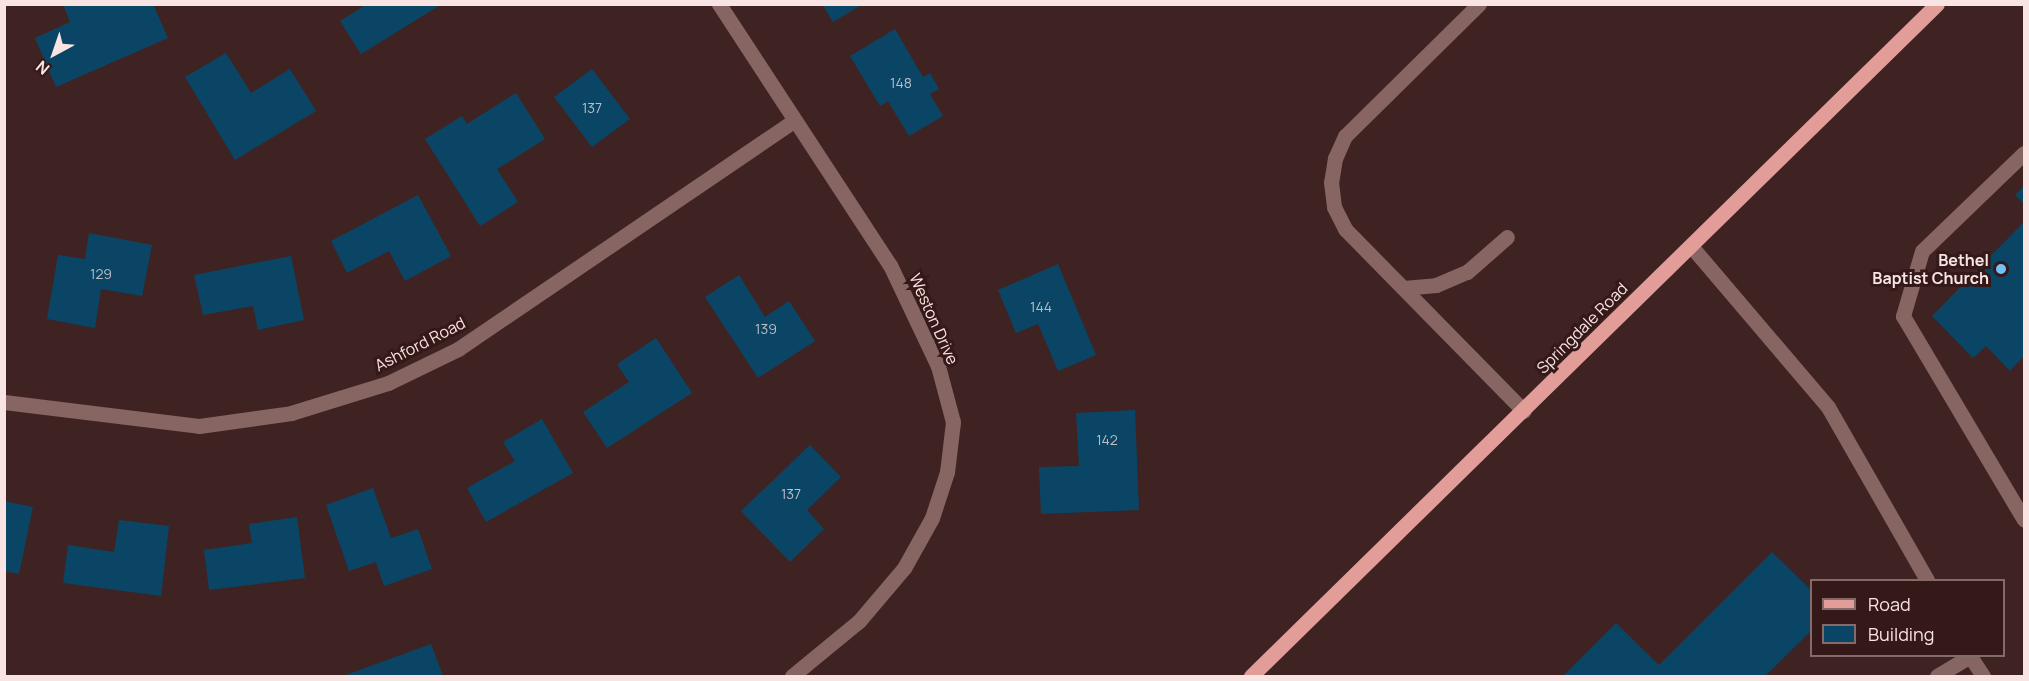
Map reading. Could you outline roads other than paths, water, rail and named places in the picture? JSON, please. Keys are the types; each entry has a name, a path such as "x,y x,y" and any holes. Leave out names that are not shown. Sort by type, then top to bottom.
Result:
{"main road":[{"name":"Springdale Road","path":"1251,676 1937,4"}],"street":[{"name":"Weston Drive","path":"719,4 793,121 890,265 938,366 953,422 947,472 932,518 904,568 859,621 792,676"},
{"path":"1479,4 1345,136 1335,158 1331,182 1333,198 1345,229 1524,411"},
{"name":"Ashford Road","path":"4,402 199,426 291,413 388,383 458,349 793,121"},
{"path":"2025,153 1922,251 1903,316 2025,519"},
{"path":"1403,288 1436,285 1467,272 1507,237"},
{"path":"1691,246 1828,406 1926,579"},
{"path":"1937,676 1968,657"},
{"path":"1971,657 1983,676"}],"place":[{"name":"Bethel Baptist Church","path":"2001,269"}]}
